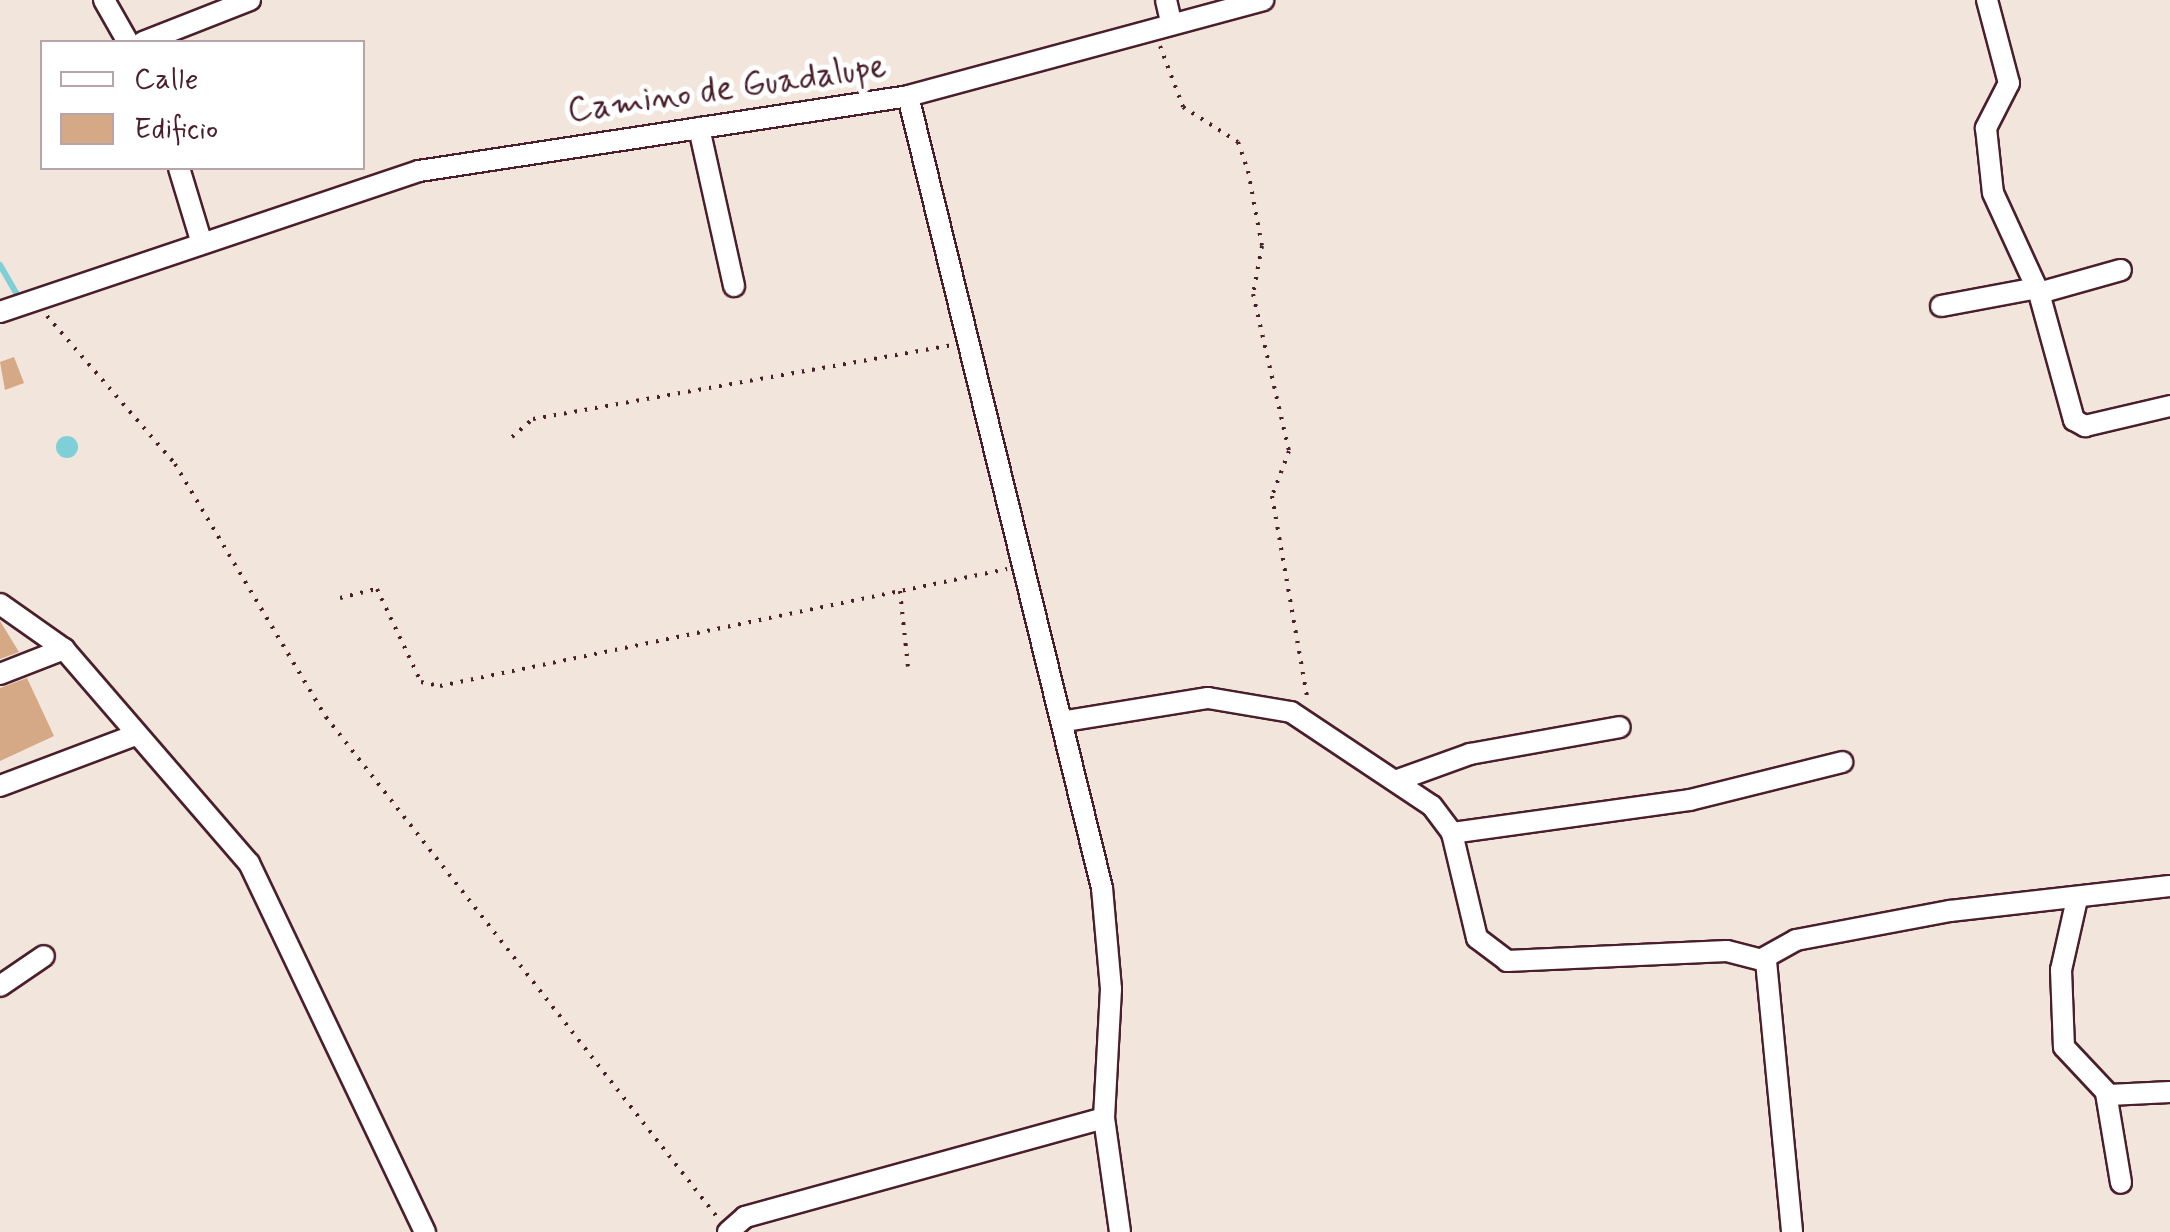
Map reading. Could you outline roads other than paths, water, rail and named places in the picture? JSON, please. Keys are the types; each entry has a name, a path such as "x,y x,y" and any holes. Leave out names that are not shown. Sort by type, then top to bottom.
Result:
{"street":[{"path":"104,0 127,40"},
{"path":"148,40 250,0"},
{"path":"1163,25 1166,0"},
{"name":"Camino de Guadalupe","path":"0,312 200,237 418,171 908,96 1263,0"},
{"path":"1987,0 2009,83 1986,128 1986,159 2003,226 2038,290 2076,424 2170,406"},
{"path":"908,96 967,343 1066,720 1108,920 1104,1118 1120,1232"},
{"path":"699,128 734,286"},
{"path":"181,170 200,237"},
{"path":"1942,306 2038,290 2121,270"},
{"path":"0,604 64,648 249,863 425,1232"},
{"path":"0,674 64,648"},
{"path":"1066,720 1222,698 1268,702 1310,723 1398,780 1452,833 1477,938 1492,956 1557,963 1727,951 1762,959 1796,940 1933,914 2170,886"},
{"path":"1398,780 1470,754 1620,727"},
{"path":"0,786 136,735"},
{"path":"1452,833 1690,800 1842,762"},
{"path":"2077,899 2058,1030 2106,1093 2121,1183"},
{"path":"0,986 44,956"},
{"path":"1762,959 1773,980 1792,1232"},
{"path":"2106,1093 2170,1092"},
{"path":"728,1231 746,1217 1104,1118"}],"water":[{"path":"67,436 75,439 75,455 67,458 59,455 56,447 59,439"}],"waterway":[{"path":"0,265 17,294"}]}
